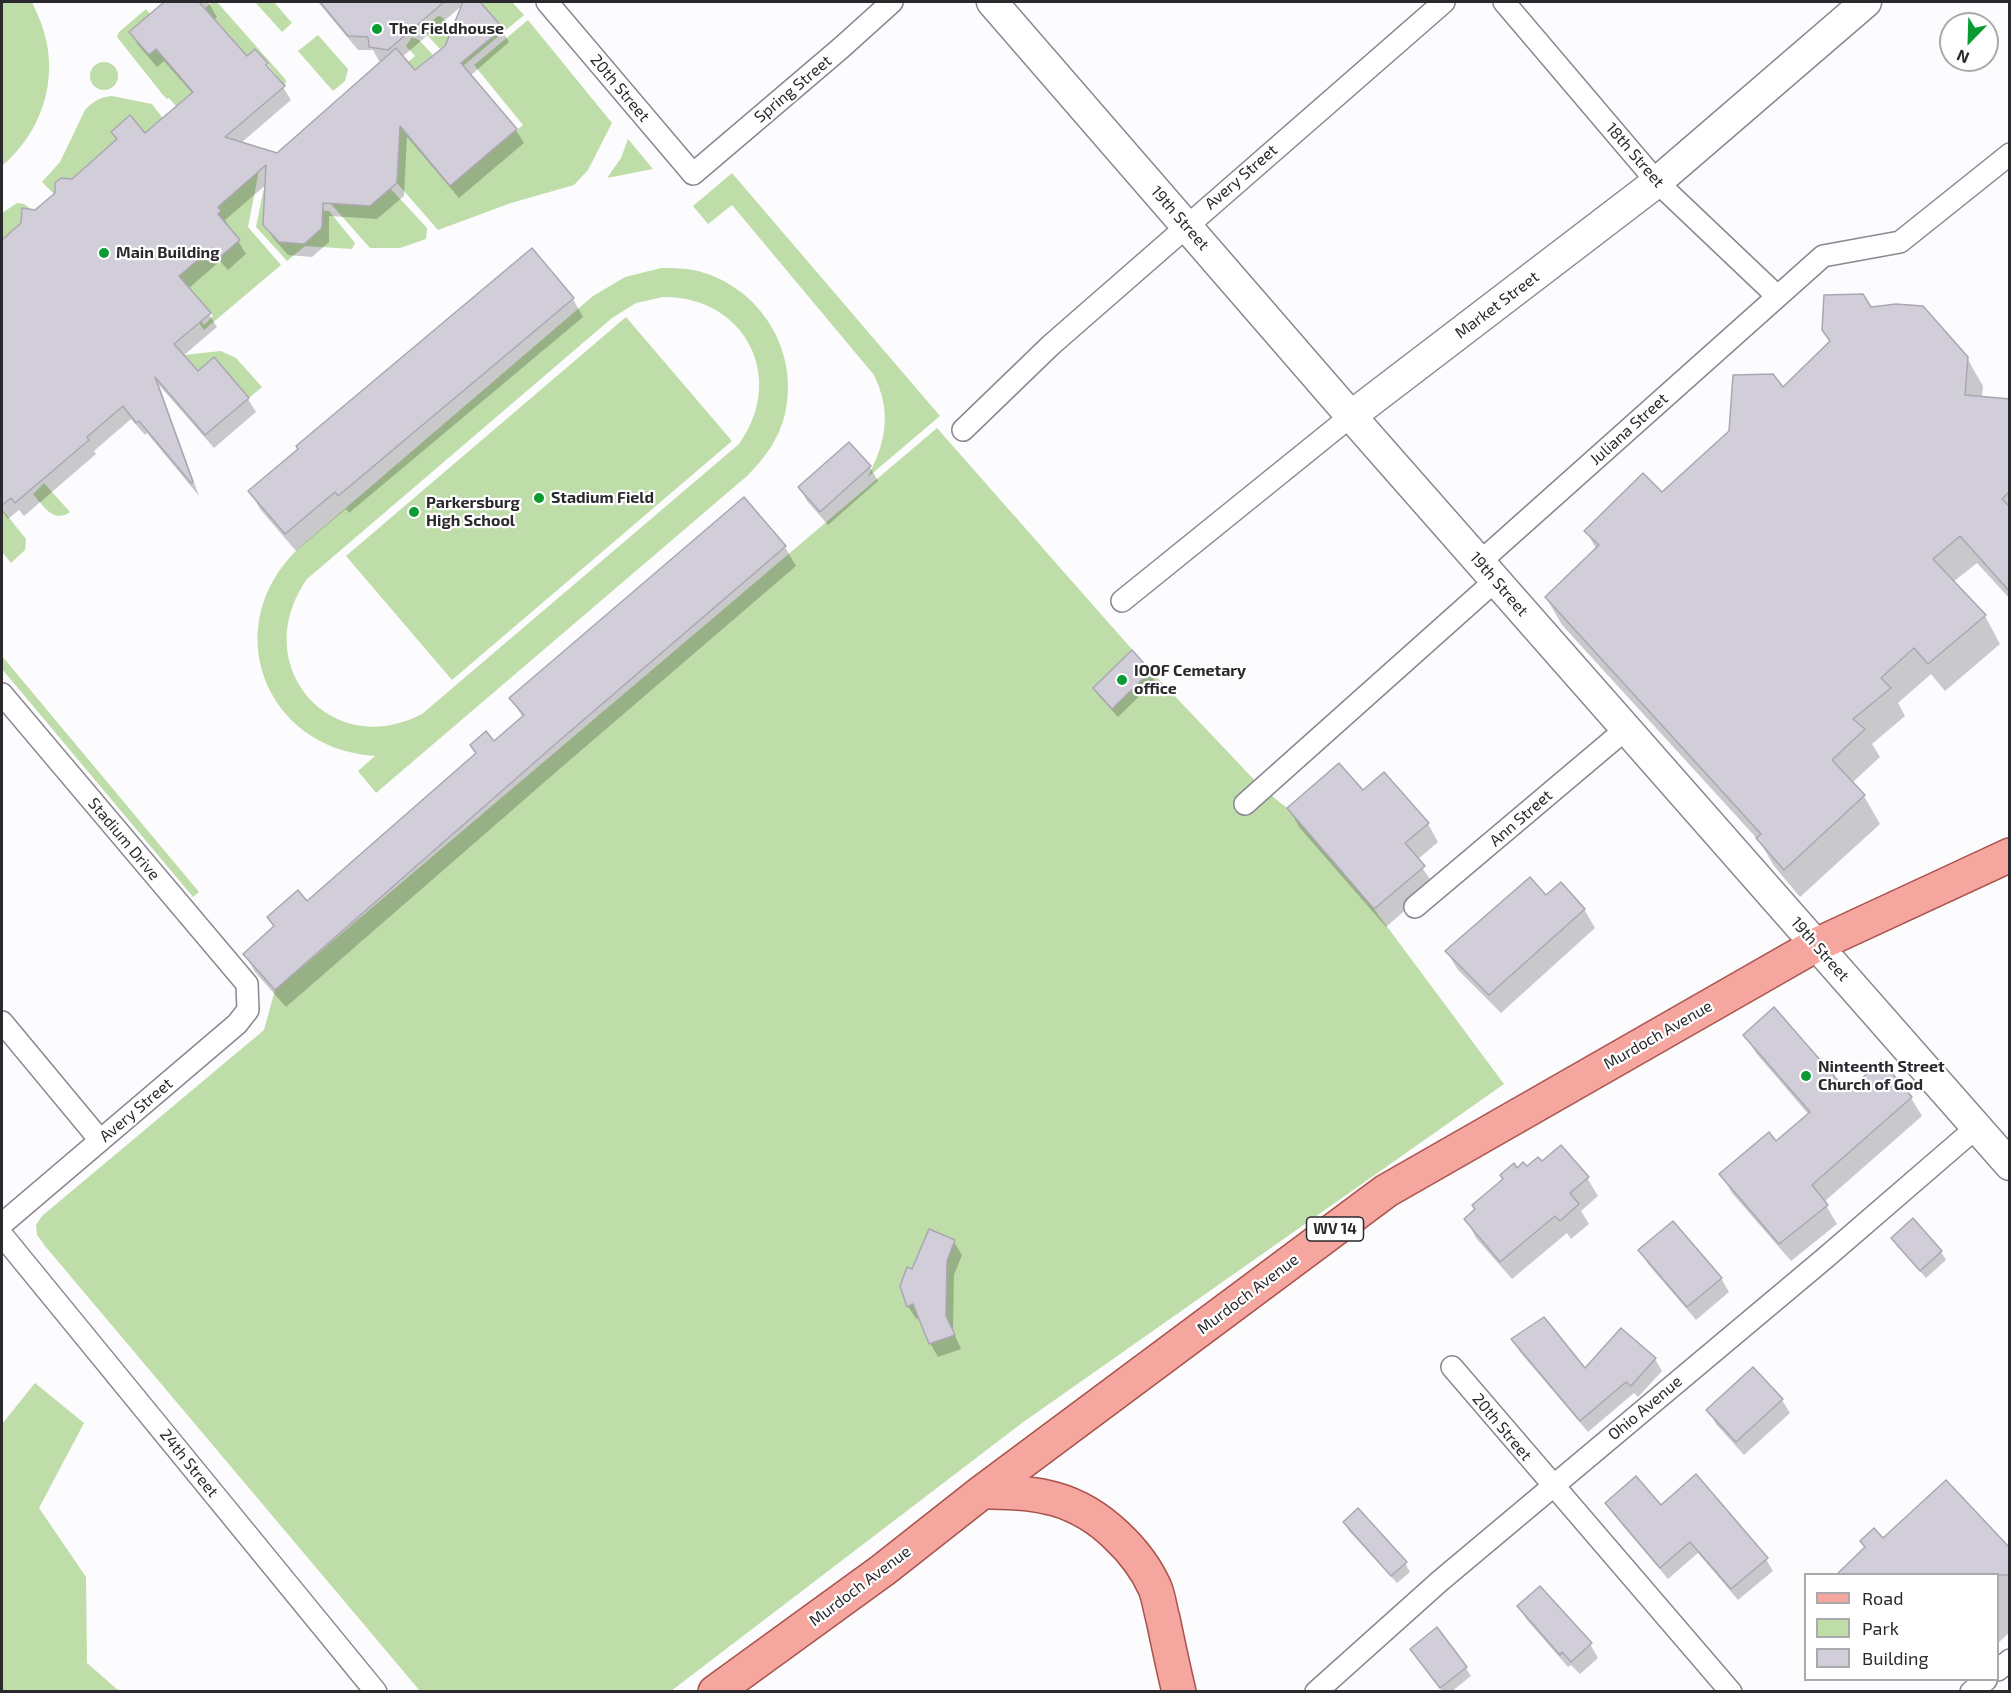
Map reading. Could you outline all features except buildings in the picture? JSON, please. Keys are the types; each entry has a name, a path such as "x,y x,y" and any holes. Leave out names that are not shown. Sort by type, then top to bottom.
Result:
{"main road":[{"name":"Murdoch Avenue","path":"715,1692 883,1570 982,1492 1386,1191 1816,945 2010,855"},
{"path":"982,1492 1012,1491 1059,1499 1094,1516 1124,1542 1143,1565 1156,1590 1179,1692"}],"street":[{"name":"20th Street","path":"547,2 693,174"},
{"name":"Spring Street","path":"693,174 892,2"},
{"name":"19th Street","path":"992,2 2010,1165"},
{"name":"Avery Street","path":"963,430 1051,345 1444,2"},
{"name":"18th Street","path":"1504,2 1657,182 1777,296"},
{"name":"Market Street","path":"1122,601 1352,416 1657,182 1866,2"},
{"name":"Juliana Street","path":"1245,804 1777,296 1823,256 1900,242 2010,154"},
{"name":"Stadium Drive","path":"2,694 247,984"},
{"name":"Ann Street","path":"1415,907 1626,729"},
{"name":"Avery Street","path":"2,1224 237,1024 248,1010 247,984"},
{"path":"2,1023 100,1140"},
{"name":"Ohio Avenue","path":"1316,1692 1440,1581 1824,1259 1977,1127"},
{"name":"24th Street","path":"2,1235 376,1692"},
{"name":"20th Street","path":"1452,1367 1731,1692"},
{"path":"1971,1692 1985,1681"}],"green space":[{"path":"2,2 32,2 44,32 49,70 43,106 36,123 27,139 2,166"},
{"path":"210,2 217,2 286,80 285,86 256,50 247,56 205,8"},
{"path":"255,2 274,2 292,23 282,32"},
{"path":"480,2 512,2 524,15 463,66 446,45 440,49 428,36 426,26 438,16 442,17 473,53 503,28"},
{"path":"146,9 150,14 129,32 148,54 156,49 199,99 182,113 169,98 163,95 117,37 119,32"},
{"path":"528,20 612,123 588,170 574,185 511,203 438,230 397,183 378,101 450,185 523,125 474,65"},
{"path":"318,35 348,69 345,81 333,91 298,51"},
{"path":"412,37 419,40 433,55 416,70 408,62 415,56 406,46"},
{"path":"104,62 114,66 118,76 114,86 104,90 94,86 90,76 94,66"},
{"path":"112,96 152,104 168,125 151,140 130,116 111,132 117,139 69,181 61,178 55,183 57,191 54,194 42,182 60,162 85,110 97,100"},
{"path":"628,139 653,169 607,178 621,158"},
{"path":"259,170 248,227 281,265 204,330 199,323 201,321 204,325 213,316 179,276 212,248 220,257 239,240 218,214 221,211 218,207"},
{"path":"267,173 263,225 279,242 305,244 322,228 322,210 329,211 355,243 352,249 305,246 287,261 256,227"},
{"path":"732,173 940,416 868,477 883,439 885,414 880,389 874,375 732,205 708,224 693,206"},
{"path":"390,188 427,228 426,239 400,248 370,248 330,203"},
{"path":"17,203 24,204 31,209 24,220 2,240 2,213"},
{"path":"661,268 698,271 720,279 740,291 757,307 770,325 780,345 786,367 788,390 785,414 779,432 760,462 747,476 376,793 358,771 375,756 337,748 305,731 281,707 265,678 258,646 261,612 274,579 299,548 593,296 625,277","holes":["663,297 692,300 716,310 736,326 750,345 758,368 759,393 753,419 739,444 422,714 388,725 357,725 329,715 308,696 293,672 287,643 291,611 307,579 612,318 636,303"]},
{"name":"Stadium Field","path":"626,317 732,441 452,680 346,556"},
{"path":"221,351 236,358 262,387 249,398 215,358 198,371 184,355"},
{"path":"937,428 1151,671 1262,788 1287,808 1374,909 1504,1084 1022,1423 671,1691 420,1691 45,1246 37,1235 36,1225 42,1216 264,1030 275,990"},
{"path":"44,483 70,512 58,516 45,508 33,494"},
{"path":"2,509 26,539 25,550 11,563 2,552"},
{"path":"2,656 199,892 193,897 2,669"},
{"path":"35,1383 84,1423 39,1508 86,1577 87,1663 119,1691 2,1691 2,1424"}],"place":[{"name":"The Fieldhouse","path":"377,29"},
{"name":"Main Building","path":"104,253"},
{"name":"Stadium Field","path":"539,498"},
{"name":"Parkersburg High School","path":"414,512"},
{"name":"IOOF Cemetary office","path":"1122,680"},
{"name":"Ninteenth Street Church of God","path":"1806,1076"}]}
